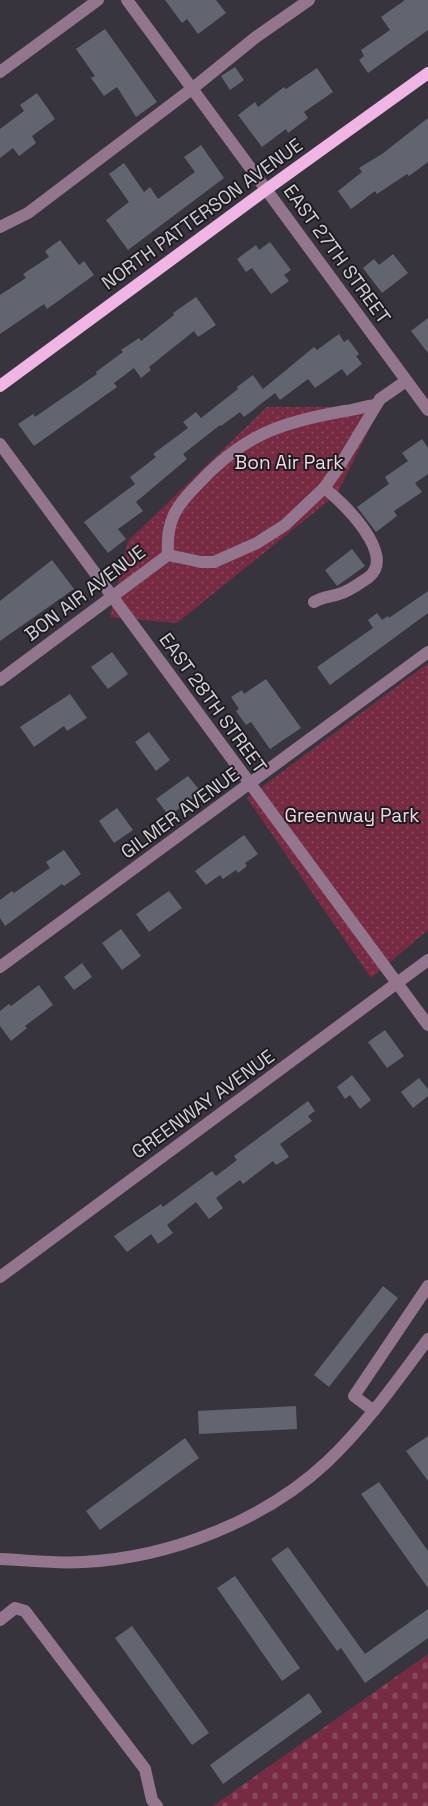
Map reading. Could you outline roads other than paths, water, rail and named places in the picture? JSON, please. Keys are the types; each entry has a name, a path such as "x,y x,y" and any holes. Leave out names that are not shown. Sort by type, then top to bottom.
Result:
{"main road":[{"name":"NORTH PATTERSON AVENUE","path":"0,386 428,73"}],"street":[{"path":"0,72 98,0"},
{"name":"EAST 27TH STREET","path":"127,0 428,410"},
{"path":"0,227 28,213 193,88 256,37 309,0"},
{"name":"BON AIR AVENUE","path":"0,680 168,555 201,562 214,562 257,543 285,525 324,488 339,467 375,405 406,381"},
{"name":"BON AIR AVENUE","path":"168,555 167,536 175,511 215,465 236,449 277,427 302,418 375,405"},
{"name":"EAST 28TH STREET","path":"0,444 428,1025"},
{"path":"314,602 325,596 346,592 371,575 377,566 378,556 369,538 338,498 324,488"},
{"name":"GILMER AVENUE","path":"0,967 250,785 428,652"},
{"name":"GREENWAY AVENUE","path":"0,1277 428,960"},
{"path":"374,1411 354,1396 428,1286"},
{"path":"0,1559 83,1562 148,1555 186,1544 238,1522 300,1484 327,1461 374,1411 428,1339"},
{"path":"0,1620 15,1608 25,1611 145,1768 151,1804"}],"park label":[{"name":"Bon Air Park","path":"289,462"},
{"name":"Greenway Park","path":"352,815"}]}
